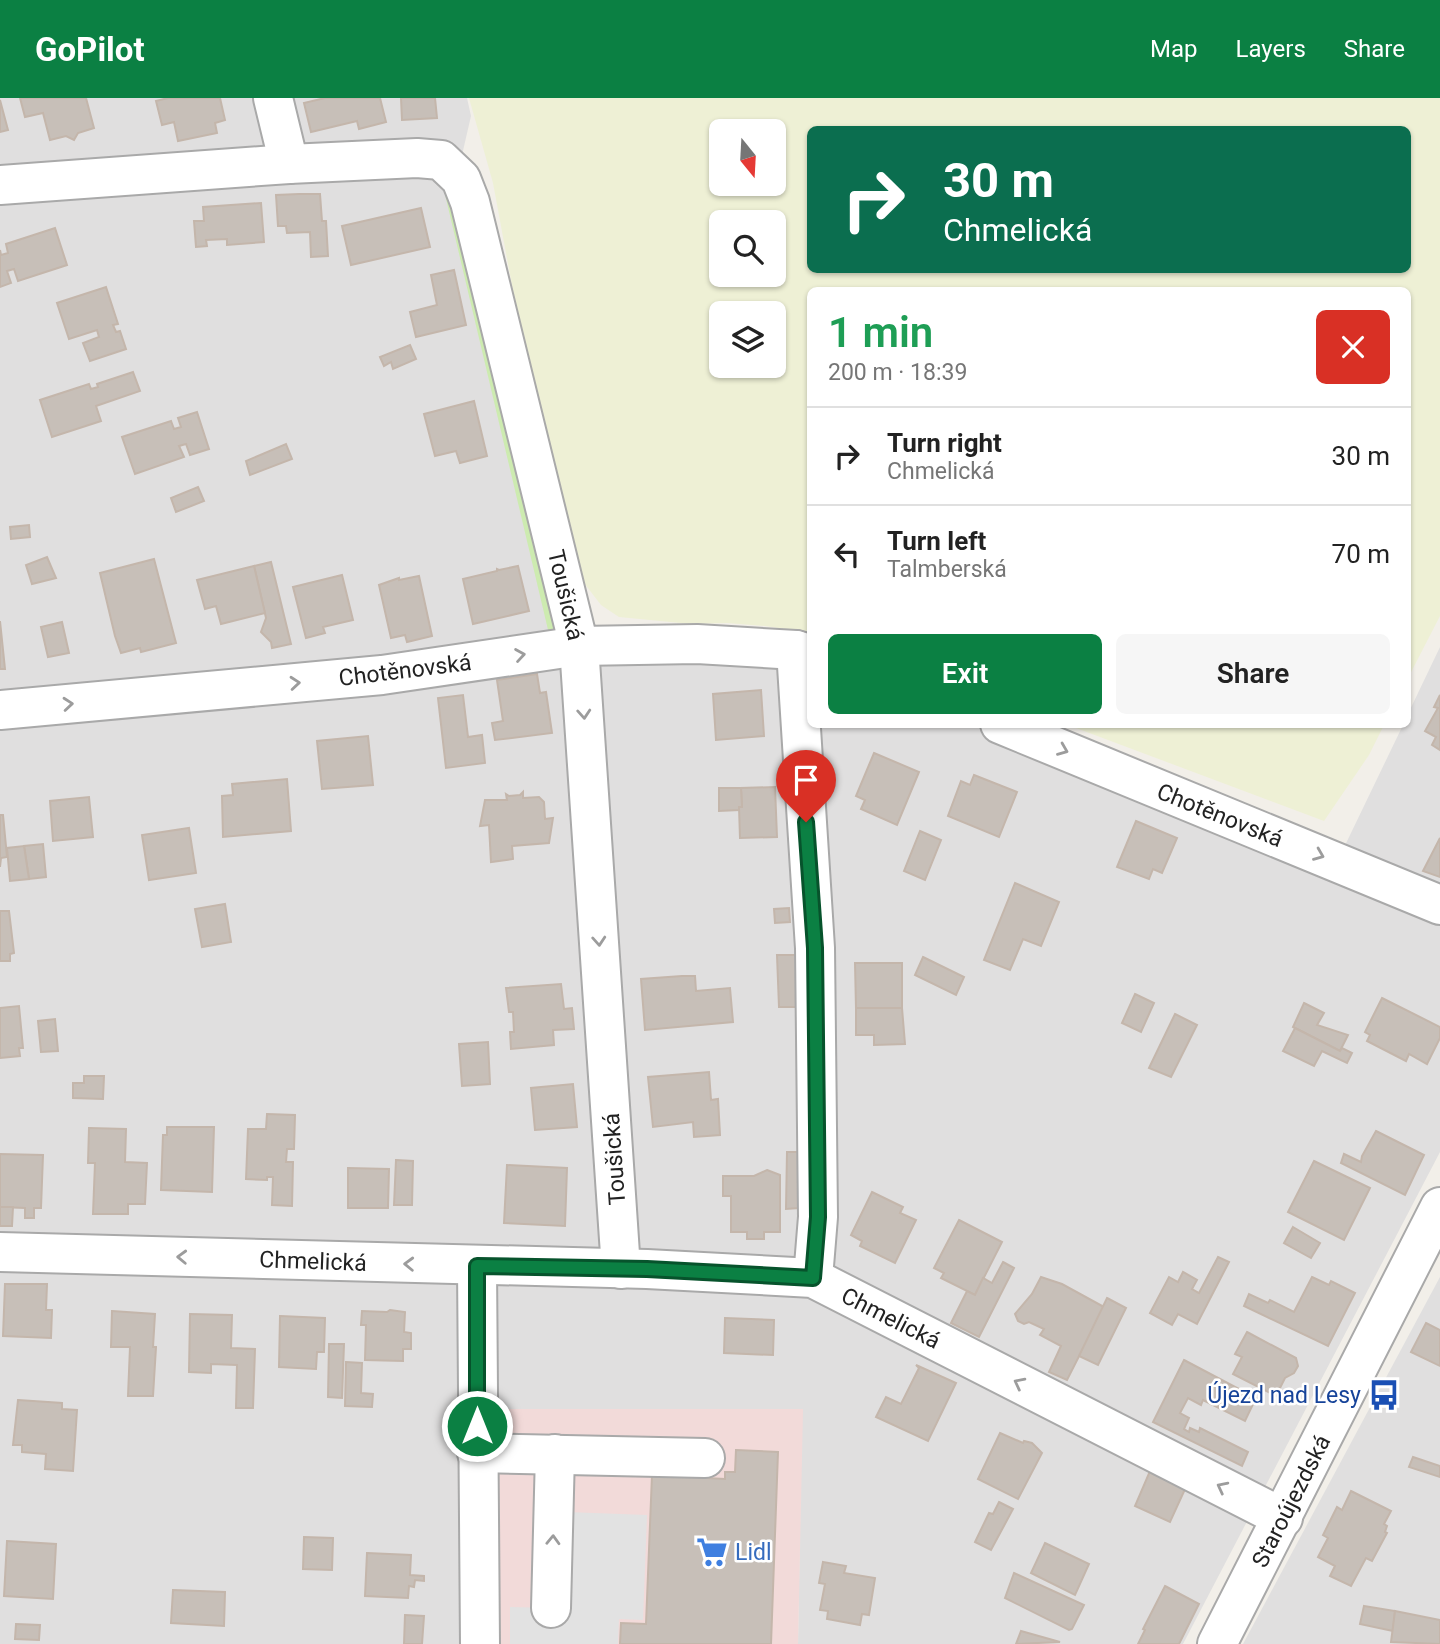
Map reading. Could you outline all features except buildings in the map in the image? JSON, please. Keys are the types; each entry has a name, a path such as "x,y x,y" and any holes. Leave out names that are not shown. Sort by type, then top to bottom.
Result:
{"street":[{"path":"273,98 289,164"},
{"name":"Toušická","path":"0,185 118,191 289,164 417,158 441,160 461,179 470,202 579,646 621,1269"},
{"name":"Chotěnovská","path":"0,710 382,676 579,646 697,644 803,652"},
{"path":"803,652 815,948 818,1217 813,1278"},
{"name":"Chotěnovská","path":"1010,728 1440,905"},
{"name":"Staroújezdská","path":"1217,1644 1283,1518 1427,1267 1440,1207"},
{"name":"Chmelická","path":"0,1252 621,1269 813,1278 1283,1518"},
{"path":"477,1266 480,1644"},
{"path":"477,1452 705,1458"},
{"path":"551,1608 555,1454"}],"shaded area":[{"path":"0,98 467,98 471,116 456,181 574,655 807,656 807,728 1003,728 1337,862 1402,728 1411,728 1411,708 1440,647 1440,1152 1183,1644 798,1644 802,1409 462,1409 470,1644 0,1644"},
{"path":"1440,1277 1440,1644 1243,1644"},
{"path":"462,1409 803,1409 798,1644 470,1644"},
{"path":"567,1512 647,1515 643,1620 619,1619 618,1644 510,1644 510,1607 551,1608"}],"green space":[{"path":"469,98 1440,98 1440,616 1411,672 1411,287 807,287 807,633 765,626 691,624 619,617 601,605 584,583 519,323 493,183"},
{"path":"425,168 454,195 560,629 550,640 403,662 379,658 549,634 443,186"},
{"path":"1076,728 1382,728 1369,755 1324,821"}],"place":[{"name":"Újezd nad Lesy","path":"1384,1395"},
{"name":"Lidl","path":"712,1552"}],"route":[{"path":"477,1426 477,1266 647,1269 813,1278 818,1217 815,948 806,822"}]}
